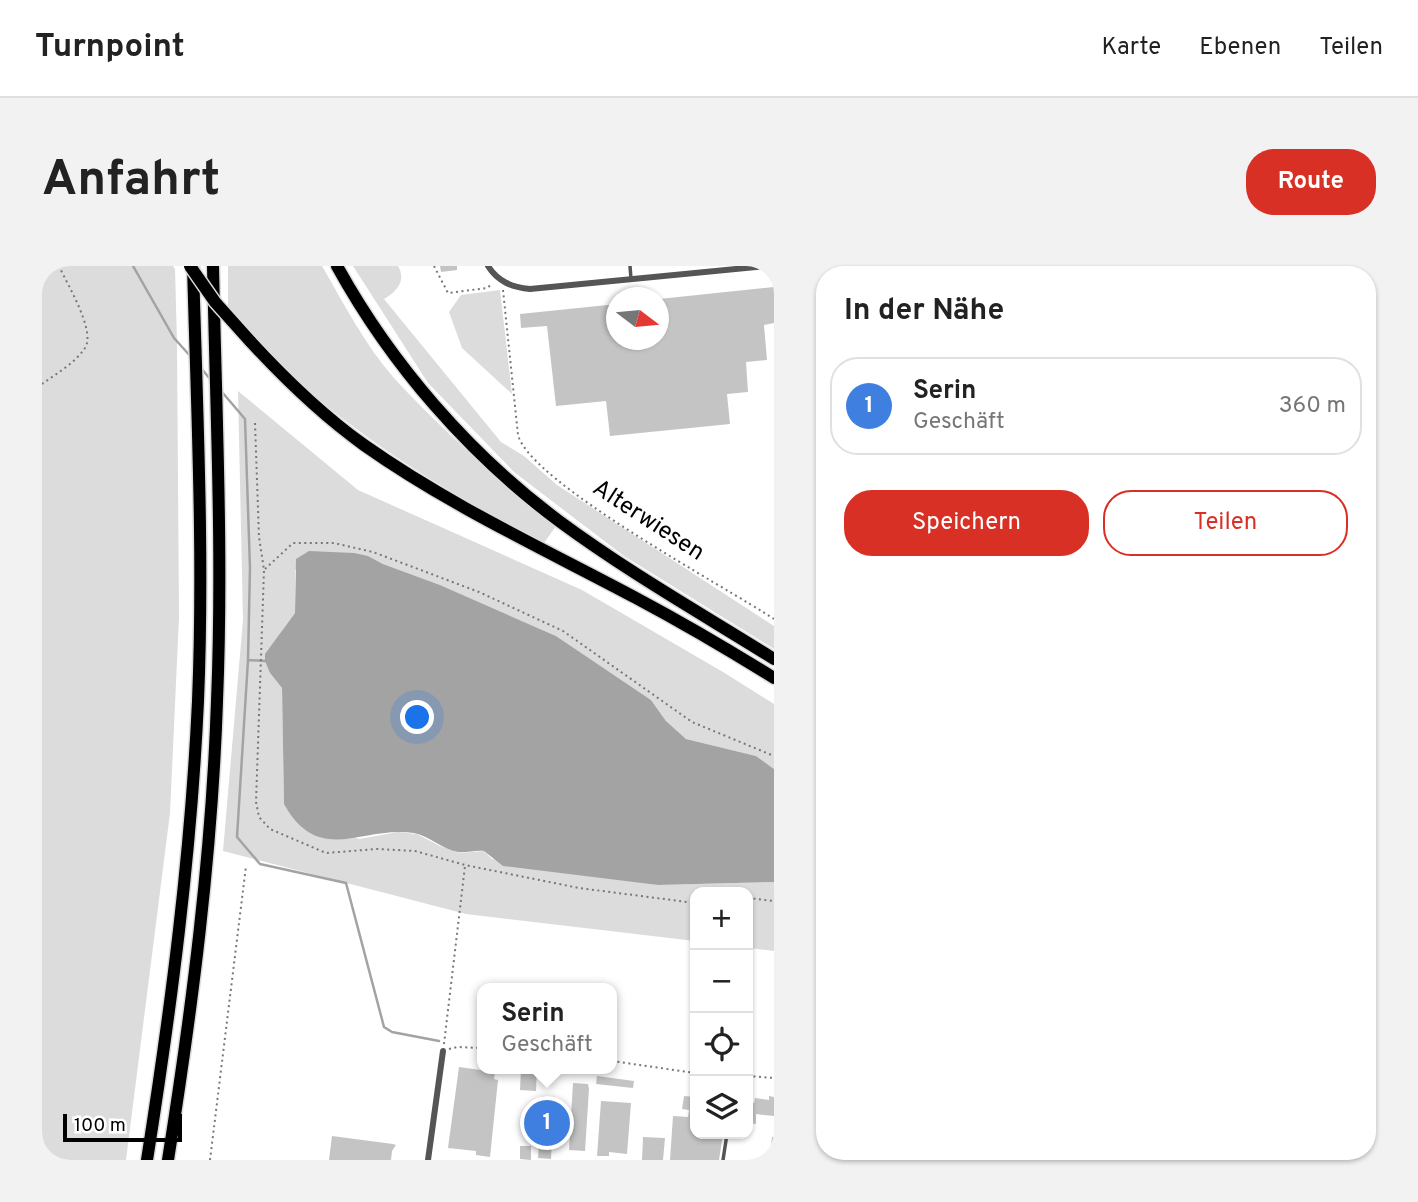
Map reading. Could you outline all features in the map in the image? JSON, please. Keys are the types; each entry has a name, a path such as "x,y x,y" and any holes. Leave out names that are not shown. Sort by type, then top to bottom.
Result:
{"highway":[{"path":"191,266 215,302 284,377 316,407 362,443 415,479 481,517 651,606 774,678"},
{"path":"147,1160 177,948 198,701 200,585 191,266"},
{"path":"167,1160 197,950 210,818 217,703 220,584 213,266"},
{"path":"337,266 376,330 416,381 447,418 500,472 558,520 650,584 774,659"}],"street":[{"path":"488,266 498,278 512,287 530,289 767,266"},
{"path":"428,1160 443,1051"}],"lane":[{"path":"630,266 631,279"},
{"path":"723,1160 726,1139"}],"path":[{"path":"42,384 73,362 87,346 89,330 59,266"},
{"path":"434,266 448,293 487,288 498,278"},
{"name":"Alterwiesen","path":"506,283 502,293 518,435 525,450 561,482 600,511 774,619"},
{"path":"255,423 259,537 264,570 256,802 259,817 270,829 326,853 393,849 415,851 465,865 596,891 690,902"},
{"path":"264,570 293,543 334,543 373,552 479,592 563,631 692,722 774,756"},
{"path":"465,865 443,1051 457,1047 477,1048"},
{"path":"210,1160 246,866"},
{"path":"753,899 774,901"},
{"path":"617,1062 690,1072"},
{"path":"753,1076 774,1078"}],"shaded area":[{"path":"42,266 173,266 175,269 179,617 170,813 126,1160 42,1160"},
{"path":"228,266 322,266 364,338 394,378 452,436 556,526 544,543 411,467 318,399 273,357 228,306"},
{"path":"353,266 398,266 401,276 399,286 384,299 501,442 524,456 557,485 774,626 774,649 624,556 514,472 428,383"},
{"path":"500,290 512,394 462,348 449,312 461,295"},
{"path":"238,391 358,490 582,590 774,704 774,769 756,756 686,739 666,721 651,700 556,636 440,585 368,556 295,570 295,613 281,632 270,673 282,688 284,804 359,839 398,832 417,834 460,853 484,851 492,859 658,885 774,882 774,951 753,949 753,887 690,887 690,940 466,914 223,851 243,620"},
{"path":"309,551 368,556 556,636 651,700 666,721 686,739 756,756 774,769 774,882 658,885 503,866 484,851 458,852 414,833 395,832 343,839 327,839 312,834 298,823 284,804 282,688 270,673 265,661 265,654 295,613 296,559"}],"building":[{"path":"440,266 457,266 457,270 441,272"},
{"path":"774,287 774,323 764,325 767,360 746,362 748,392 727,394 730,424 610,436 606,401 556,406 547,326 521,328 520,314 606,305 606,350 669,350 669,298"},
{"path":"459,1067 477,1070 477,1074 495,1074 494,1079 498,1080 490,1157 476,1155 476,1151 448,1148"},
{"path":"521,1074 537,1074 536,1091 520,1090"},
{"path":"597,1076 634,1081 633,1088 596,1084"},
{"path":"573,1083 588,1084 589,1089 585,1151 569,1150"},
{"path":"542,1096 554,1097 551,1159 538,1158"},
{"path":"684,1096 690,1097 690,1139 722,1139 719,1160 670,1160 673,1116 688,1117 689,1110 682,1109"},
{"path":"769,1096 774,1097 774,1116 756,1114 756,1124 753,1124 755,1098 769,1100"},
{"path":"601,1101 631,1103 627,1154 609,1152 609,1156 597,1156"},
{"path":"332,1136 396,1145 391,1160 329,1160"},
{"path":"643,1137 665,1138 663,1160 642,1160"},
{"path":"774,1137 774,1157 770,1156"},
{"path":"520,1146 531,1146 531,1160 520,1159"}],"waterway":[{"path":"133,266 174,338 192,358"},
{"path":"201,368 210,379"},
{"path":"222,392 245,419 250,568 248,660 265,661"},
{"path":"248,660 237,837 260,864 346,883 384,1027 392,1032 439,1041"}],"place":[{"name":"Serin","path":"547,1123"}]}
